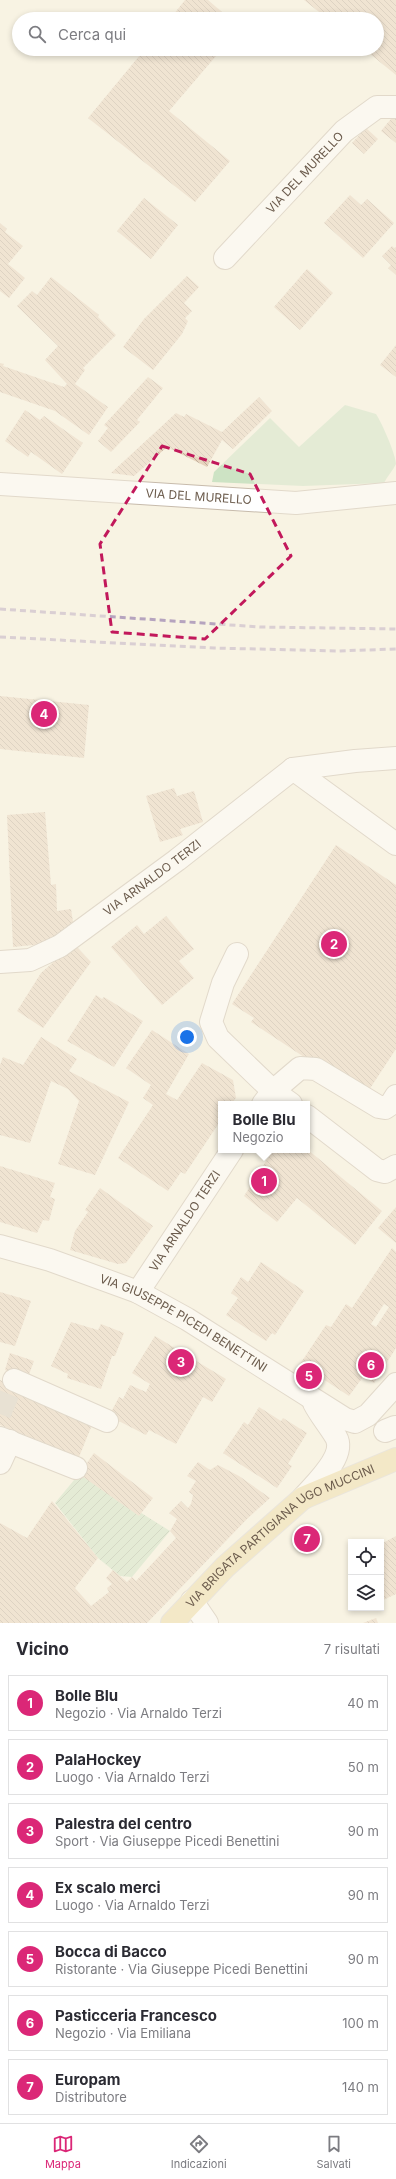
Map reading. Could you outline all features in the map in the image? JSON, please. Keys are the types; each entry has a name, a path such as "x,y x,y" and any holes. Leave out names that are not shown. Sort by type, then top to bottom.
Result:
{"main road":[{"name":"VIA BRIGATA PARTIGIANA UGO MUCCINI","path":"172,1623 192,1601 266,1529 303,1498 396,1459"}],"street":[{"name":"VIA DEL MURELLO","path":"225,258 344,131 377,107 396,107"},
{"name":"VIA DEL MURELLO","path":"0,484 296,503 396,493"},
{"path":"293,769 355,761 396,758"},
{"path":"293,769 396,844"},
{"name":"VIA ARNALDO TERZI","path":"0,962 30,960 60,946 177,860 293,769"},
{"path":"237,954 222,983 210,1022 218,1038 268,1097 281,1101"},
{"path":"268,1097 300,1068 316,1069 379,1107 385,1108 391,1104 396,1096"},
{"path":"310,1118 377,1170 385,1172 396,1166"},
{"name":"VIA ARNALDO TERZI","path":"138,1292 230,1153"},
{"name":"VIA GIUSEPPE PICEDI BENETTINI","path":"0,1246 50,1260 138,1292 187,1320 345,1420 355,1422 368,1415 396,1384"},
{"path":"9,1380 107,1421"},
{"path":"303,1498 332,1465 338,1450 337,1438 310,1397"},
{"path":"0,1463 5,1439 76,1468"},
{"path":"192,1601 207,1623"}],"highlighted area":[{"path":"162,446 250,474 291,556 205,639 112,632 100,544"}],"green space":[{"path":"345,405 376,414 382,424 396,464 384,483 303,486 212,482 214,472 270,418 299,447"},
{"path":"79,1474 170,1531 132,1577 120,1576 98,1558 55,1503"}],"building":[{"path":"185,0 208,0 222,12 176,12"},
{"path":"304,0 396,0 396,75 373,56 384,56 384,12 319,12"},
{"path":"139,56 216,56 169,111 230,161 195,202 88,118"},
{"path":"395,114 396,115 396,143 381,131"},
{"path":"366,128 378,139 364,154 352,143"},
{"path":"350,195 361,205 367,199 394,223 363,258 324,223"},
{"path":"144,198 178,225 151,259 117,231"},
{"path":"0,223 7,229 5,232 23,246 8,264 25,278 9,298 0,291"},
{"path":"392,246 394,248 396,247 396,275 388,268 391,265 382,256"},
{"path":"307,269 333,293 300,330 274,307"},
{"path":"187,276 199,287 184,303 192,311 185,318 188,321 182,334 153,370 123,347 144,319"},
{"path":"51,277 99,315 98,317 116,335 83,368 85,370 75,384 108,407 89,435 55,411 0,392 0,363 4,364 3,366 64,387 67,384 45,360 58,346 17,306 32,291 37,295"},
{"path":"396,345 396,377 380,365"},
{"path":"148,377 163,388 137,420 140,422 111,452 98,441 108,428 104,425"},
{"path":"259,397 272,411 233,449 222,440 207,467 167,447 134,476 111,473 176,413 184,417 186,414 222,432"},
{"path":"25,410 40,420 44,416 83,443 62,474 31,452 28,457 5,441"},
{"path":"0,696 89,705 84,758 0,749"},
{"path":"174,788 177,796 194,791 203,822 180,829 183,835 160,842 146,796"},
{"path":"45,812 51,885 56,884 57,911 71,909 74,928 54,943 13,947 7,815"},
{"path":"336,845 396,885 396,1049 367,1093 345,1084 251,1022 254,1018 232,1004"},
{"path":"166,916 194,949 179,961 194,978 162,1005 111,947 137,925 144,934"},
{"path":"74,944 91,962 43,1028 17,1011 41,973"},
{"path":"96,995 102,999 104,997 143,1021 114,1067 67,1041"},
{"path":"152,1030 189,1054 166,1094 177,1100 202,1063 233,1080 236,1098 234,1101 218,1101 218,1124 185,1174 181,1172 168,1191 118,1158 153,1105 143,1098 151,1085 126,1068"},
{"path":"41,1037 77,1059 69,1071 129,1102 95,1175 58,1164 79,1101 68,1089 51,1081 30,1143 0,1135 0,1065 3,1057 23,1065"},
{"path":"310,1152 382,1211 355,1245 297,1198 277,1222 244,1196 271,1153 310,1153"},
{"path":"0,1166 55,1183 50,1197 55,1199 49,1221 43,1220 37,1233 0,1222"},
{"path":"100,1188 153,1226 126,1263 118,1264 70,1250 75,1231 88,1212 85,1210"},
{"path":"396,1207 396,1243 378,1228"},
{"path":"392,1248 396,1252 396,1348 374,1383 363,1377 349,1396 300,1364 326,1325 331,1327 346,1304 352,1308","holes":["384,1304 389,1307 376,1327 371,1324"]},
{"path":"261,1262 304,1291 275,1335 272,1333 266,1341 226,1315 238,1298 231,1293 241,1277 248,1282"},
{"path":"0,1292 31,1301 15,1346 0,1342"},
{"path":"71,1322 98,1330 101,1324 124,1333 115,1356 112,1356 101,1389 67,1378 68,1374 51,1366"},
{"path":"155,1336 226,1379 212,1402 203,1397 176,1444 149,1430 146,1435 109,1416 119,1397 123,1399 130,1385 146,1392 150,1384 132,1373"},
{"path":"10,1353 34,1361 27,1380 5,1370"},
{"path":"0,1380 94,1420 79,1457 0,1425"},
{"path":"259,1407 281,1421 283,1418 307,1433 288,1464 292,1466 277,1488 223,1453 244,1422 248,1425"},
{"path":"94,1453 153,1498 139,1516 79,1474"},
{"path":"198,1462 210,1470 218,1465 239,1476 270,1498 247,1519 147,1623 0,1623 0,1523 27,1538 52,1501 98,1558 75,1588 91,1606 109,1592 107,1588 112,1584 106,1578 113,1570 127,1582 132,1577 136,1581 176,1538 170,1531 177,1519 169,1513 181,1501 188,1508 191,1504 193,1495 189,1492 196,1481 187,1476"},
{"path":"396,1536 396,1594 384,1600 384,1575 384,1542"},
{"path":"376,1618 378,1623 363,1623"}],"tunnel":[{"path":"0,1414 12,1385"}],"railway":[{"path":"0,609 260,627 396,629"},
{"path":"0,637 214,648 337,651 396,649"}],"place":[{"name":"Ex scalo merci","path":"44,714"},
{"name":"PalaHockey","path":"334,944"},
{"name":"Bolle Blu","path":"264,1181"},
{"name":"Palestra del centro","path":"181,1362"},
{"name":"Pasticceria Francesco","path":"371,1365"},
{"name":"Bocca di Bacco","path":"309,1376"},
{"name":"Europam","path":"307,1539"}]}
